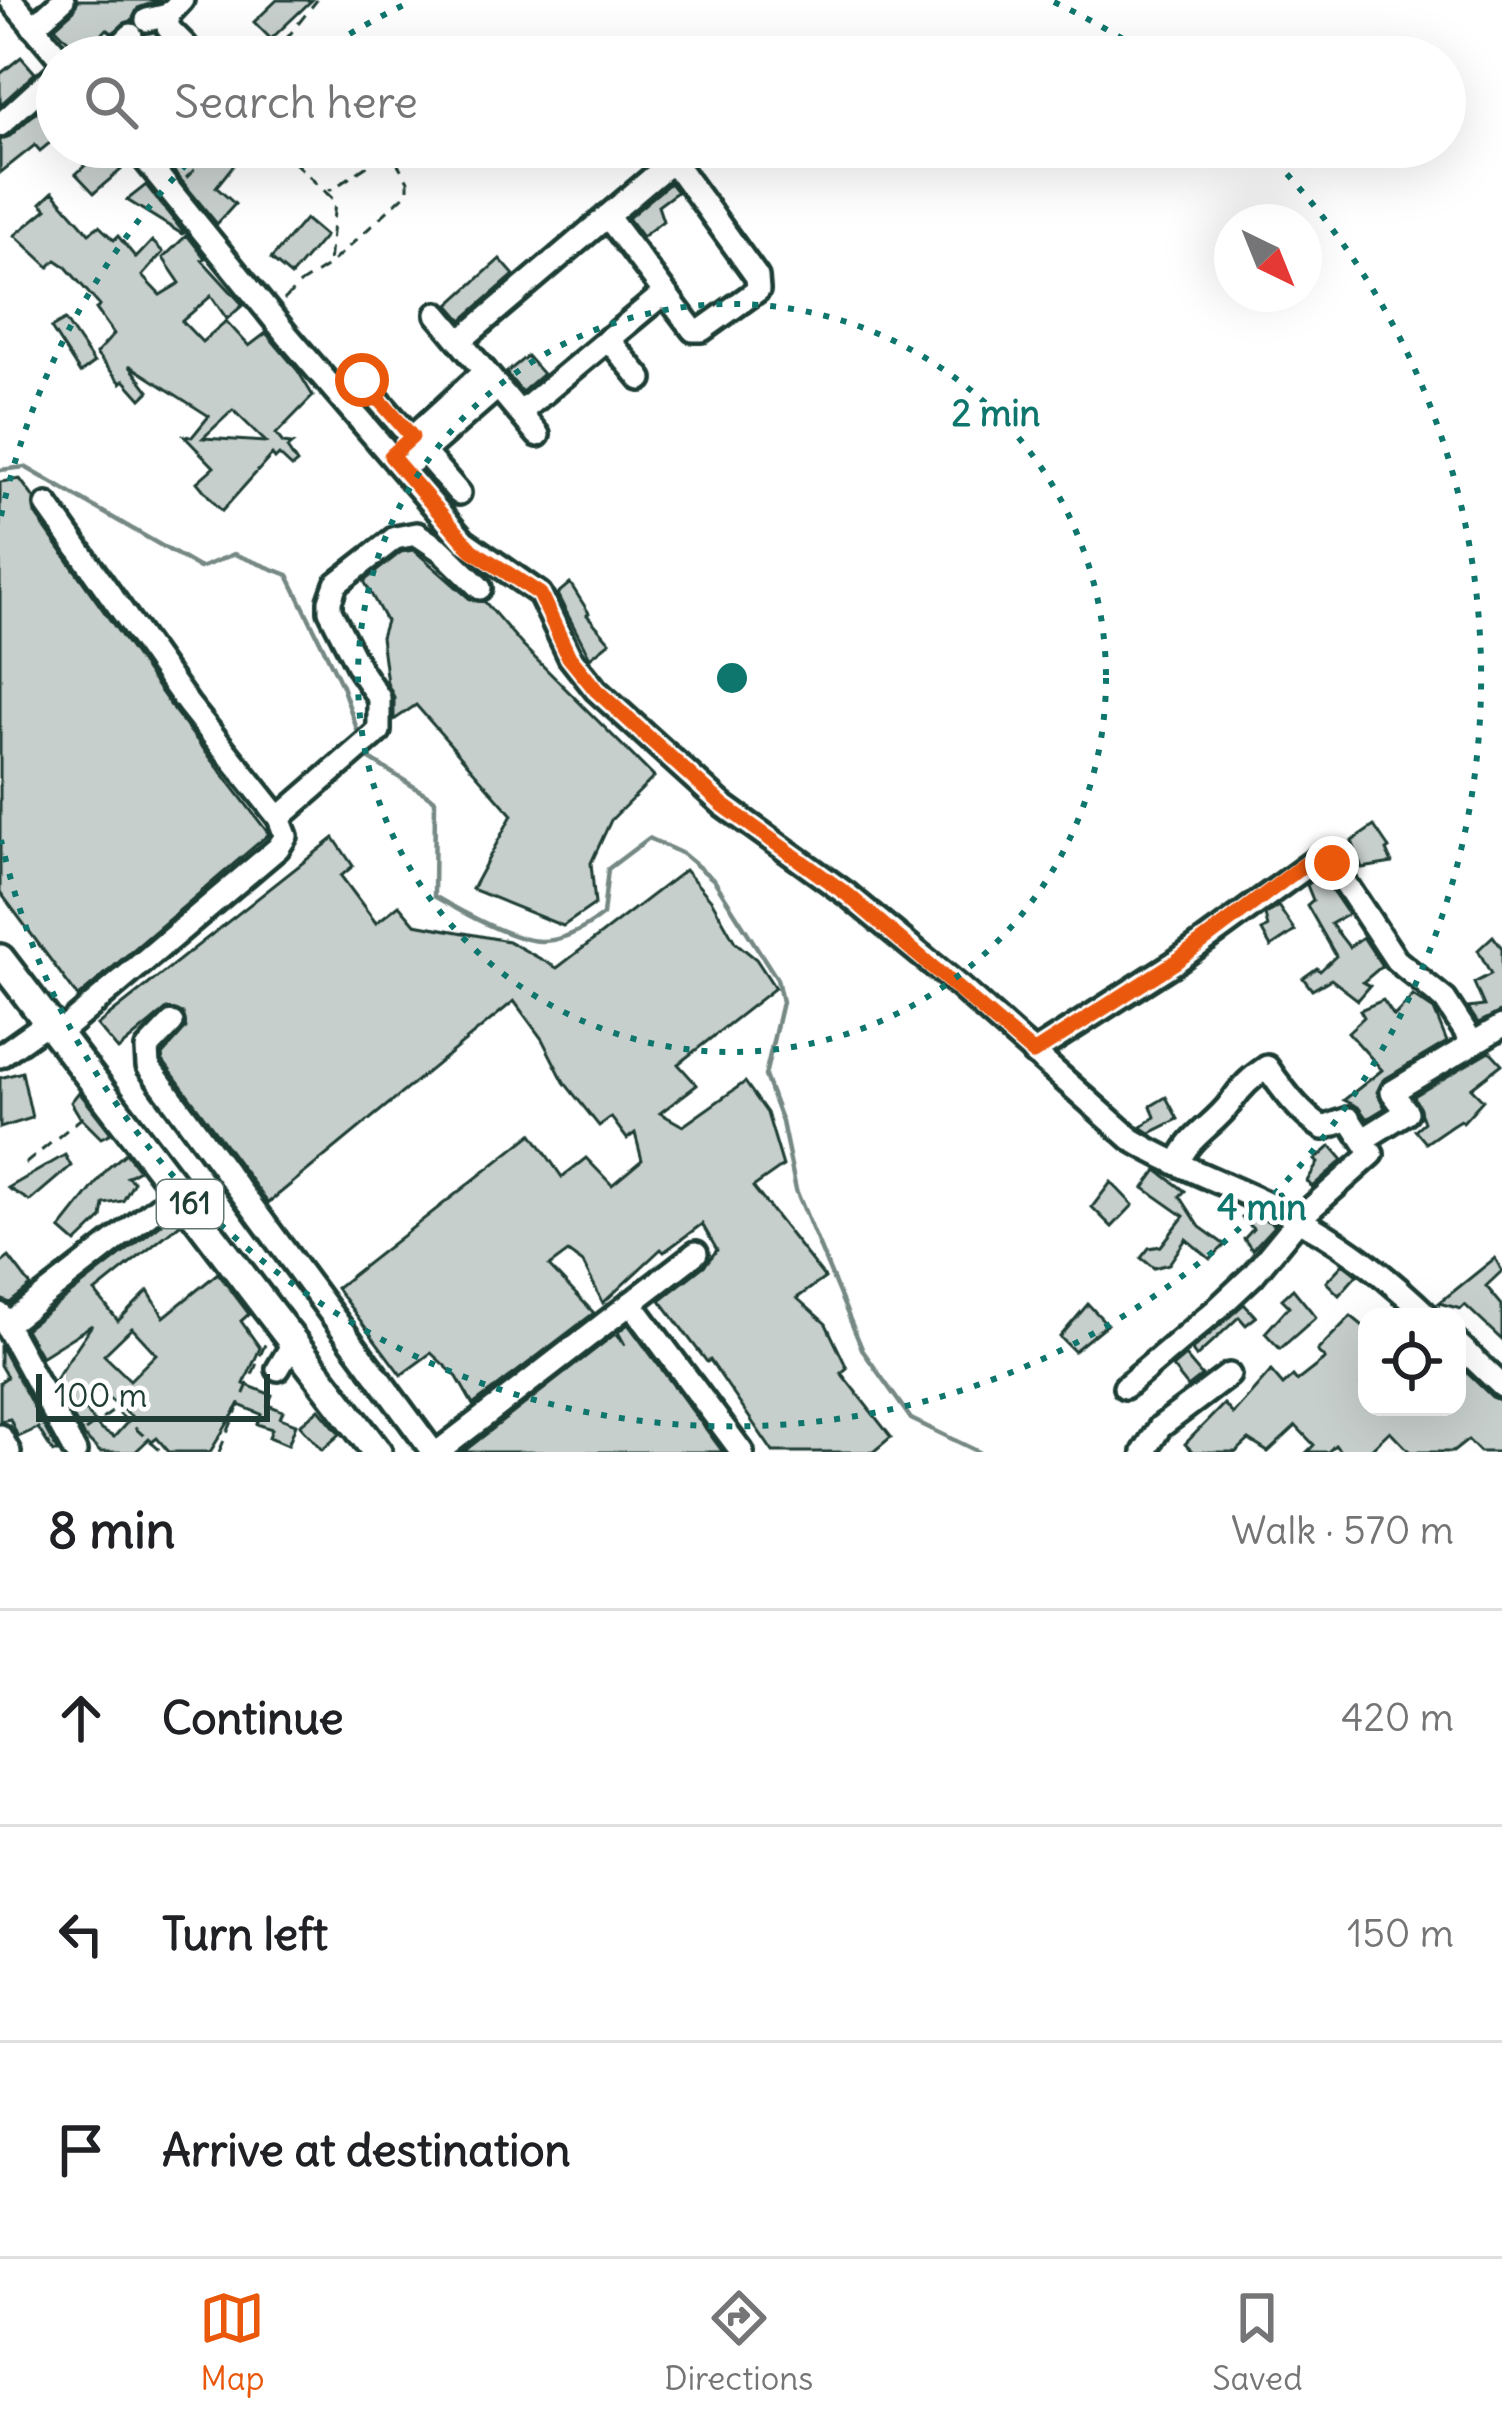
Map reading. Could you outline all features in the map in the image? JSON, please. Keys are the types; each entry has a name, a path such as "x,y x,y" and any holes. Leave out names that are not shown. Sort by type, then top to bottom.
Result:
{"main road":[{"name":"161","path":"0,958 106,1098 171,1197 277,1318 286,1356 360,1445"}],"street":[{"path":"11,0 41,36"},
{"path":"33,27 63,0"},
{"path":"134,36 157,17"},
{"path":"0,125 36,92"},
{"path":"152,168 472,550 540,594 569,657 596,690 723,805 848,895 1131,1139 1299,1219 1362,1259 1419,1308"},
{"path":"460,341 607,216 664,168 677,168 760,284 753,295 697,331 689,327 607,216"},
{"path":"520,413 664,292"},
{"path":"436,314 538,435"},
{"path":"608,339 641,380"},
{"path":"397,463 492,379"},
{"path":"362,380 459,493"},
{"path":"0,1056 53,1028 278,848 286,836 279,818 188,704 46,505"},
{"path":"279,818 379,731 379,698 330,611 336,584 395,538 417,534 442,551 479,589"},
{"path":"1033,1053 1174,963 1320,857 1332,863 1396,960 1445,1000 1473,1043"},
{"path":"172,1023 147,1049 148,1066 436,1452 696,1253"},
{"path":"1364,1139 1407,1112 1393,1092 1502,1027"},
{"path":"1125,1387 1241,1286 1299,1219 1370,1158 1371,1149 1349,1119 1323,1128 1316,1125 1267,1067 1235,1090 1231,1102 1188,1142 1178,1164"},
{"path":"73,1448 3,1320 171,1197"},
{"path":"631,1303 742,1452"},
{"path":"1466,1352 1502,1386"},
{"path":"1144,1452 1160,1427 1229,1375"}],"path":[{"path":"289,36 317,0"},
{"path":"171,191 195,168"},
{"path":"302,168 334,201 328,266"},
{"path":"329,191 364,168"},
{"path":"270,314 408,192 400,168"},
{"path":"25,1164 106,1098"},
{"path":"219,1452 277,1318"},
{"path":"73,1448 103,1414 115,1410 162,1452"}],"building":[{"path":"78,0 161,0 138,8 132,20 100,36 64,36 55,27"},
{"path":"277,0 312,0 274,36 254,22"},
{"path":"21,57 35,73 0,105 0,74"},
{"path":"36,112 36,146 0,173 0,140"},
{"path":"82,168 121,170 94,193 76,174"},
{"path":"171,168 231,168 216,187 235,204 217,224"},
{"path":"670,183 677,192 658,206 663,221 642,237 628,218"},
{"path":"146,185 184,233 127,200"},
{"path":"53,192 89,233 99,226 114,240 118,236 136,258 152,241 163,252 142,276 160,295 180,283 163,258 187,235 205,258 202,260 243,305 227,319 211,296 182,321 202,342 226,321 249,346 266,333 313,396 276,434 283,443 292,444 287,448 297,463 292,467 279,455 275,459 272,455 222,511 216,505 197,482 214,467 184,436 192,437 209,416 129,365 149,391 141,399 96,354 114,334 96,309 100,306 65,266 56,260 49,267 15,235 47,209 41,203","holes":["233,410 266,442 203,438"]},
{"path":"305,219 325,236 291,276 271,259"},
{"path":"500,259 514,275 462,320 449,305"},
{"path":"65,320 94,363 80,373 51,328"},
{"path":"527,356 543,374 522,392 506,373"},
{"path":"20,479 34,498 35,514 176,713 269,834 78,997 0,892 0,482"},
{"path":"414,550 470,599 485,602 654,777 611,820 591,863 595,904 563,926 472,889 512,815 416,705 394,720 381,637 386,621 364,581 401,552"},
{"path":"570,583 587,615 610,642 590,658 557,594"},
{"path":"1374,826 1389,848 1392,863 1362,868 1352,841"},
{"path":"334,838 353,866 341,876 376,923 399,905 415,924 508,941 557,968 685,870 712,901 735,942 756,959 775,988 678,1064 697,1085 660,1113 683,1126 745,1082 767,1113 783,1166 753,1187 825,1278 797,1298 826,1324 847,1368 841,1373 891,1437 873,1452 773,1452 710,1360 660,1300 717,1250 702,1224 664,1252 661,1249 603,1303 583,1263 568,1252 549,1266 594,1313 473,1405 457,1377 431,1353 401,1375 336,1288 532,1134 562,1177 586,1158 612,1185 642,1160 635,1133 627,1139 611,1117 599,1126 564,1082 542,1039 514,1001 268,1203 163,1061 162,1055 186,1028 183,1013 167,1009 118,1050 97,1025"},
{"path":"1321,874 1348,914 1331,924 1349,947 1363,937 1382,966 1363,982 1370,986 1358,1000 1331,979 1312,990 1303,978 1317,968 1320,971 1336,956 1307,905 1313,900 1307,885"},
{"path":"1278,906 1295,931 1271,947 1262,931 1268,927 1265,915"},
{"path":"1493,936 1502,948 1502,1011 1478,1023 1468,1008 1484,1006 1474,983 1491,974 1478,950"},
{"path":"1413,996 1434,1010 1447,1042 1383,1080 1377,1092 1385,1108 1367,1119 1344,1100 1382,1070 1348,1032 1364,1017 1360,1010 1383,1000 1394,1016"},
{"path":"1490,1051 1502,1064 1471,1088 1483,1100 1463,1122 1426,1143 1415,1130 1424,1122 1414,1096"},
{"path":"22,1072 32,1118 0,1128 0,1078"},
{"path":"79,1092 111,1133 101,1138 80,1117 71,1102"},
{"path":"1166,1097 1178,1119 1150,1133 1141,1127 1155,1117 1151,1106"},
{"path":"1331,1146 1343,1160 1312,1187 1307,1181 1318,1163 1315,1160"},
{"path":"126,1153 139,1170 127,1177 134,1182 123,1201 104,1204 102,1218 76,1243 60,1229 109,1167"},
{"path":"65,1155 71,1166 30,1201 8,1188"},
{"path":"1157,1170 1185,1191 1180,1196 1200,1227 1225,1245 1210,1259 1186,1239 1169,1264 1154,1268 1141,1258 1149,1248 1161,1246 1184,1216 1144,1188"},
{"path":"1111,1182 1133,1205 1112,1227 1092,1207"},
{"path":"1248,1211 1275,1225 1252,1250 1244,1239 1253,1229 1242,1218"},
{"path":"173,1215 180,1224 95,1292 118,1321 148,1291 164,1317 218,1273 249,1314 241,1321 260,1348 244,1384 272,1395 268,1405 283,1411 280,1418 296,1424 288,1445 269,1437 272,1429 257,1424 261,1414 239,1405 210,1452 169,1452 157,1438 135,1452 100,1452 83,1435 54,1381 92,1325 41,1357 25,1329","holes":["132,1328 156,1354 130,1380 104,1355","96,1388 132,1417 114,1437 101,1430 79,1403"]},
{"path":"9,1257 31,1286 10,1303 0,1299 0,1264"},
{"path":"1495,1258 1502,1271 1486,1286 1502,1305 1502,1340 1465,1305 1439,1303"},
{"path":"1343,1264 1357,1275 1339,1295 1326,1282"},
{"path":"1293,1289 1316,1317 1280,1349 1265,1333 1289,1306 1282,1299"},
{"path":"1088,1304 1107,1324 1074,1351 1060,1337"},
{"path":"1244,1304 1256,1317 1246,1325 1239,1317 1196,1357 1192,1350"},
{"path":"1351,1316 1358,1322 1358,1416 1466,1416 1466,1372 1502,1401 1502,1452 1480,1452 1468,1440 1453,1452 1410,1452 1390,1431 1368,1452 1341,1452 1335,1445 1328,1452 1307,1452 1314,1445 1296,1426 1268,1452 1249,1440 1236,1452 1193,1452 1185,1444 1224,1404 1233,1414 1271,1371 1283,1385 1293,1376 1297,1381 1325,1359 1317,1351"},
{"path":"628,1324 723,1452 463,1452 615,1334 625,1345 618,1332"},
{"path":"0,1345 58,1452 53,1452 38,1428 18,1437 10,1419 0,1421 0,1382 7,1377 0,1365"},
{"path":"1185,1356 1202,1376 1188,1387 1172,1367"},
{"path":"319,1409 340,1434 322,1450 300,1425"}],"waterway":[{"path":"0,470 25,467 200,568 234,554 288,575 342,686 359,735"},
{"path":"366,751 370,759 435,800 434,896 516,936 558,939 603,915 608,869 649,838 683,854 714,880 777,979 782,1002 765,1076 782,1122 796,1190 863,1351 911,1419 979,1452"}],"route":[{"path":"362,380 412,437 391,456 472,550 540,594 583,677 723,805 848,895 1033,1053 1174,963 1304,865 1320,857 1332,863"}]}
